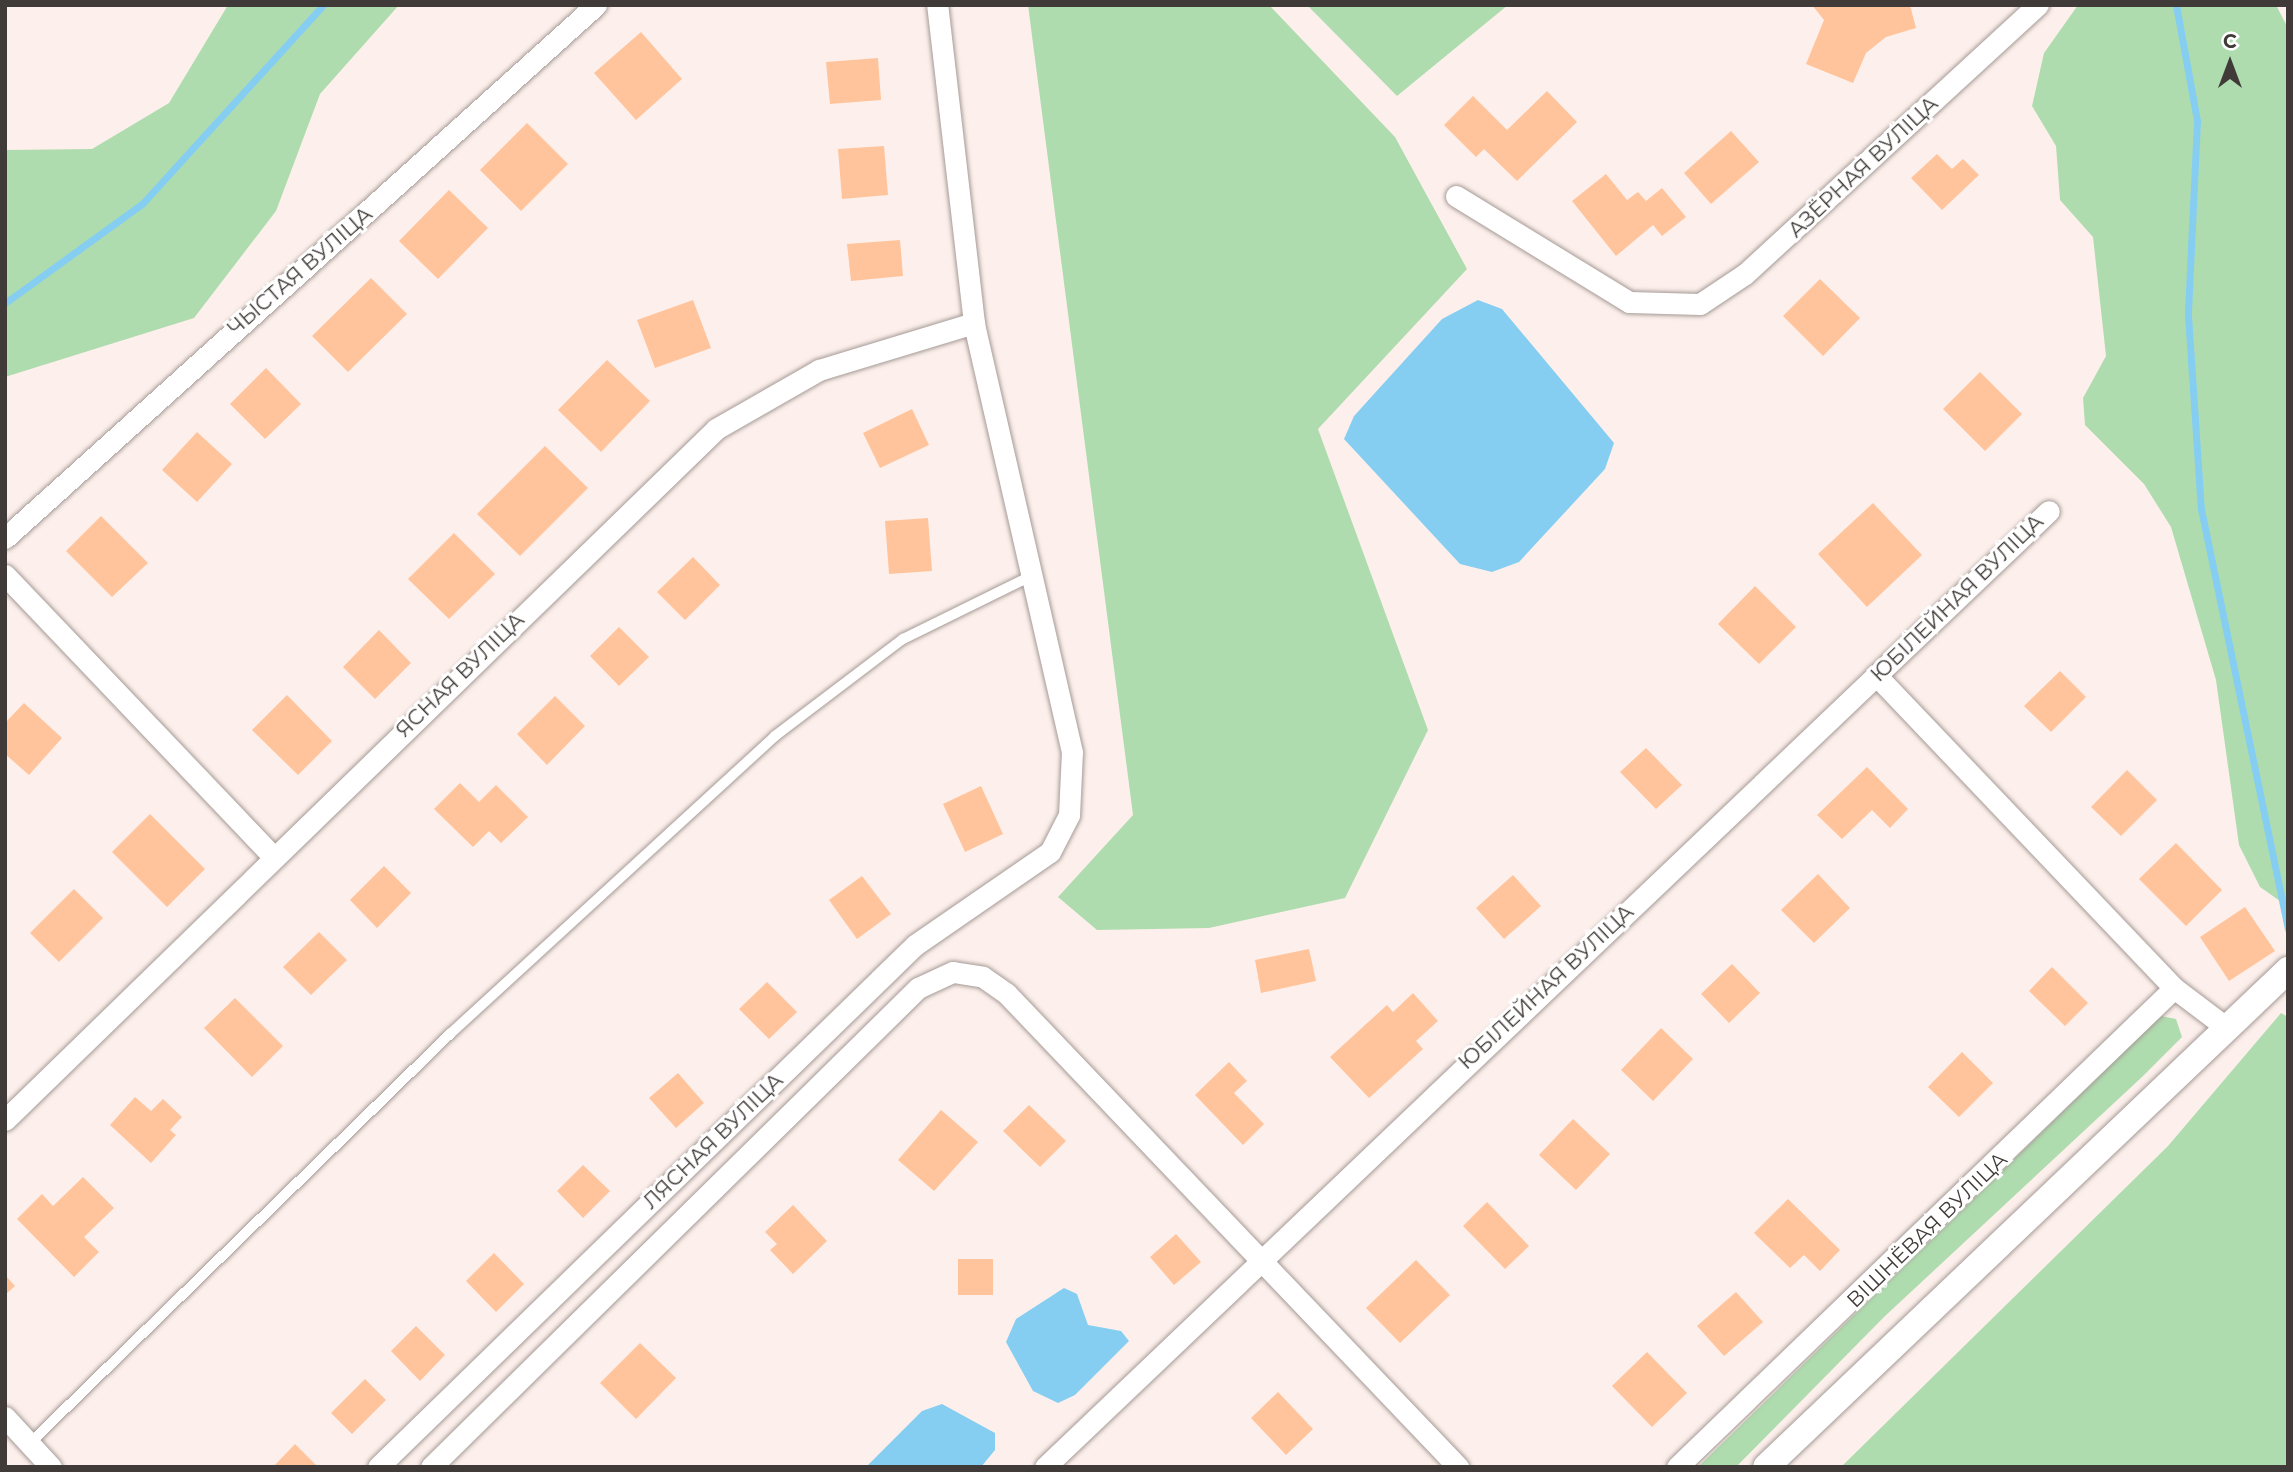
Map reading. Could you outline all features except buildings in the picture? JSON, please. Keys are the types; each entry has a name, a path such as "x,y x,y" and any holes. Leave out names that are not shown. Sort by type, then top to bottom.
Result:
{"street":[{"name":"ЧЫСТАЯ ВУЛІЦА","path":"5,538 597,5"},
{"path":"937,5 974,323 1029,577"},
{"name":"АЗЁРНАЯ ВУЛІЦА","path":"1456,196 1608,292 1651,307 1676,308 1699,304 1745,274 2038,5"},
{"name":"ЯСНАЯ ВУЛІЦА","path":"5,1120 716,429 819,369 974,323"},
{"name":"ЮБІЛЕЙНАЯ ВУЛІЦА","path":"1045,1467 1262,1255 2049,511"},
{"path":"5,575 274,856"},
{"name":"ЛЯСНАЯ ВУЛІЦА","path":"378,1467 915,945 1033,867 1062,834 1075,774 1029,577"},
{"path":"1876,675 2174,988 2223,1026"},
{"path":"1766,1467 2223,1026 2288,970"},
{"name":"ЛЯСНАЯ ВУЛІЦА","path":"431,1467 918,988 939,974 968,972 1007,994 1262,1255 1458,1467"},
{"name":"ВІШНЁВАЯ ВУЛІЦА","path":"1676,1467 2174,988"},
{"path":"5,1417 51,1467"}],"lane":[{"path":"29,1444 450,1034 775,736 903,639 1029,577"}],"green space":[{"path":"228,5 399,5 320,94 276,211 194,318 5,377 5,150 92,149 169,103"},
{"path":"1028,5 1269,5 1395,137 1467,269 1318,429 1428,730 1345,898 1209,928 1097,930 1058,897 1133,815"},
{"path":"1307,5 1508,5 1397,96"},
{"path":"2078,5 2276,5 2288,28 2287,906 2260,887 2239,845 2216,680 2171,527 2144,484 2085,425 2083,398 2106,356 2093,237 2060,200 2056,146 2032,106 2044,53"},
{"path":"2281,1013 2288,1017 2288,1467 1841,1467 2168,1146"},
{"path":"2161,1016 2176,1019 2182,1037 2142,1077 1884,1317 1736,1467 1698,1467"}],"water":[{"path":"1478,300 1502,309 1614,443 1605,469 1519,562 1492,572 1460,564 1344,439 1354,416 1442,319"},
{"path":"1064,1288 1077,1294 1088,1325 1121,1331 1129,1341 1075,1395 1058,1403 1033,1391 1006,1342 1016,1319"},
{"path":"942,1404 995,1433 995,1450 981,1467 866,1467 922,1411"}],"waterway":[{"path":"5,303 142,204 323,5"},
{"path":"2176,5 2197,121 2188,315 2201,509 2288,929"}]}
